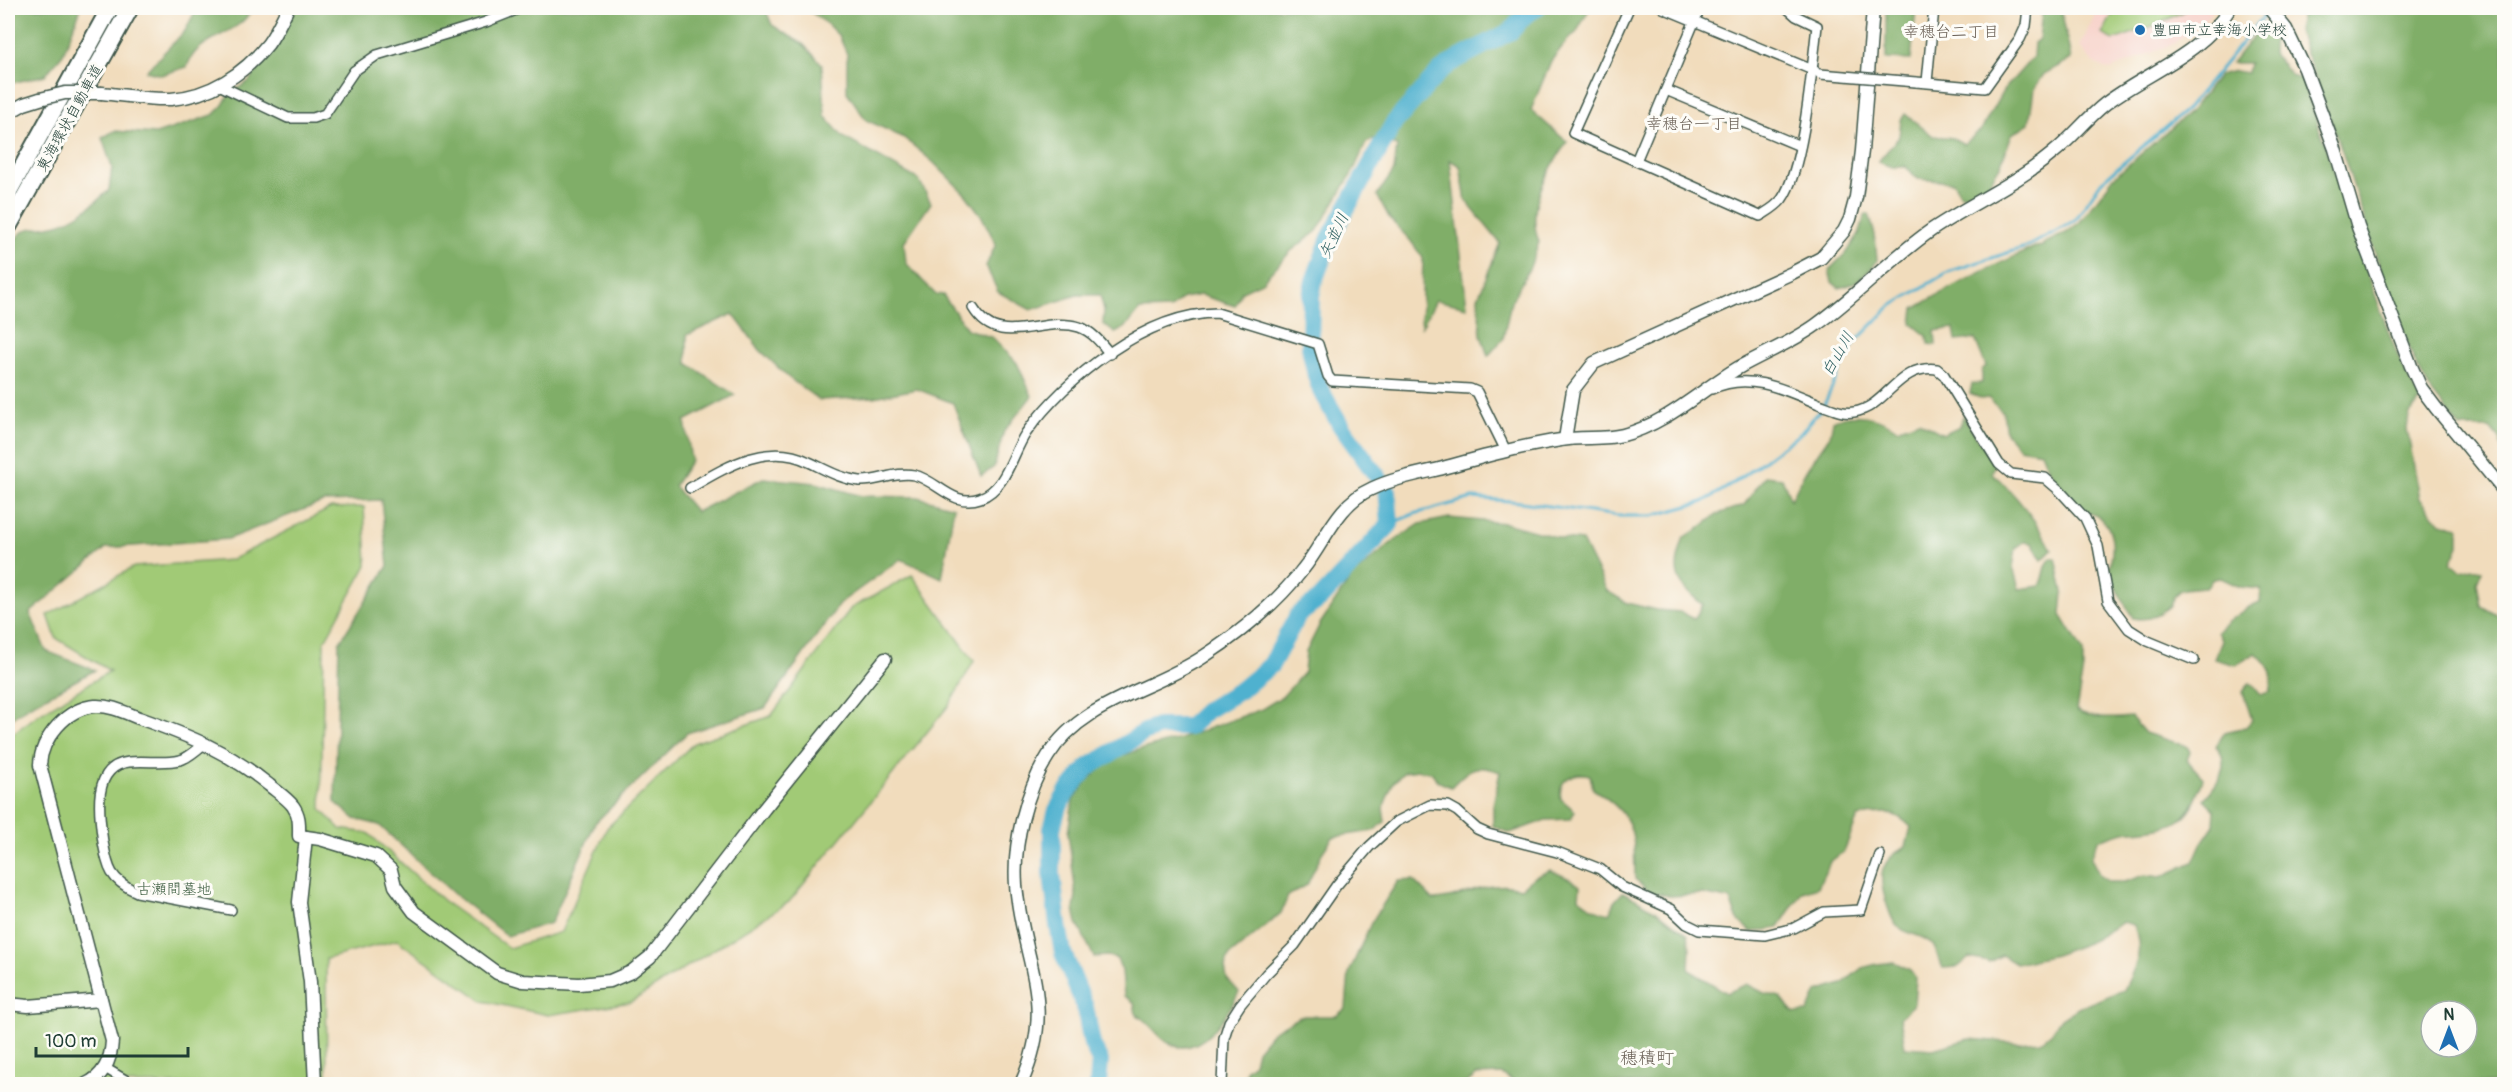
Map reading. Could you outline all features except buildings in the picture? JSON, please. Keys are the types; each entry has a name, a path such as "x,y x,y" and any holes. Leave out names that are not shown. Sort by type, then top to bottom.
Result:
{"highway":[{"name":"東海環状自動車道","path":"8,193 110,8"},
{"name":"東海環状自動車道","path":"8,227 130,8"}],"street":[{"path":"8,113 24,104 66,93 102,93 169,99 197,95 219,85 251,62 269,42 288,8"},
{"path":"219,85 288,118 313,118 325,114 354,70 377,55 486,22 521,8"},
{"path":"1629,8 1573,133 1760,216 1775,207 1790,184 1816,72 1817,26 1796,16 1787,8"},
{"path":"1663,8 1816,72 1985,88 2020,39 2026,26 2028,8"},
{"path":"1636,161 1700,8"},
{"path":"1565,439 1574,390 1594,363 1821,258 1844,231 1856,197 1873,8"},
{"path":"1927,82 1934,8"},
{"path":"1021,1084 1034,1050 1039,1011 1019,901 1016,871 1018,850 1034,782 1047,757 1077,723 1103,707 1200,660 1273,603 1306,567 1326,534 1347,506 1368,489 1506,451 1565,439 1624,435 1657,420 1701,394 1741,366 1777,349 1819,323 1929,232 2011,184 2045,160 2101,108 2140,80 2202,43 2223,21 2230,8"},
{"path":"2269,8 2279,18 2305,69 2335,149 2358,227 2410,366 2421,388 2436,408 2505,491"},
{"path":"1666,90 1800,146"},
{"path":"973,308 981,321 990,327 1020,329 1070,325 1081,328 1102,344 1110,354"},
{"path":"690,488 732,464 758,455 791,455 840,476 860,481 916,475 960,500 976,500 989,495 998,485 1026,434 1074,380 1140,334 1171,321 1206,313 1217,313 1318,344 1328,376 1332,381 1470,389 1477,392 1506,451"},
{"path":"1701,394 1726,385 1760,382 1833,409 1848,413 1858,412 1867,408 1916,369 1937,369 1944,375 2000,464 2011,474 2045,478 2059,489 2085,518 2098,546 2108,601 2129,629 2148,641 2194,660"},
{"path":"86,1084 92,1082 105,1068 110,1058 112,1041 40,774 40,756 43,746 57,727 85,709 94,706 111,708 206,743 250,769 292,804 300,817 300,836 376,856 391,870 395,886 414,912 497,973 523,981 579,984 610,981 631,972 650,957 764,809 885,659"},
{"path":"206,743 179,761 127,762 114,766 105,775 101,788 101,828 111,875 123,886 137,892 231,910"},
{"path":"1222,1084 1224,1038 1229,1022 1240,1005 1295,945 1336,886 1376,839 1396,822 1430,805 1448,806 1477,829 1488,834 1557,852 1600,869 1622,887 1671,909 1692,928 1711,933 1765,935 1783,932 1824,912 1861,910 1880,855"},
{"path":"306,837 300,902 310,982 315,1084"},
{"path":"8,1011 28,1006 101,1000"},
{"path":"8,1004 28,1006"},
{"path":"105,1068 132,1084"}],"shaded area":[{"name":"豊田市立幸海小学校","path":"2098,8 2214,8 2210,16 2173,44 2110,70 2094,63 2080,47"}],"green space":[{"path":"8,8 81,8 63,54 45,75 8,84"},
{"path":"197,8 253,8 238,25 199,48 187,67 161,75 146,71 185,31"},
{"path":"296,8 765,8 772,25 803,44 822,64 825,116 843,137 919,180 931,203 904,242 906,263 935,294 943,295 967,329 993,338 1017,363 1032,396 1004,431 994,467 981,476 953,403 917,389 874,397 819,400 789,378 760,350 733,314 687,335 687,363 735,395 685,421 691,460 674,486 696,512 763,478 816,483 861,496 918,497 954,507 942,578 901,559 840,603 765,708 687,733 595,823 551,923 507,936 454,894 379,825 355,819 335,802 339,643 388,566 381,500 323,502 228,539 106,548 30,613 46,651 95,670 29,706 8,721 8,251 24,231 58,224 72,218 109,190 112,167 102,138 114,131 156,134 213,115 223,105 229,94 248,82 259,68 276,46"},
{"path":"799,8 1590,8 1576,33 1569,38 1551,61 1531,110 1567,142 1546,177 1537,203 1535,229 1539,242 1530,267 1511,302 1503,339 1488,356 1481,335 1478,298 1500,243 1466,201 1460,166 1450,160 1467,307 1436,300 1421,328 1423,258 1390,219 1377,195 1394,171 1397,146 1373,139 1366,143 1353,172 1317,231 1291,251 1262,282 1242,291 1235,306 1201,295 1183,298 1170,309 1140,310 1125,328 1115,333 1103,324 1104,310 1100,295 1077,295 1031,310 998,292 986,266 996,244 981,215 966,195 933,162 904,138 866,120 847,92 847,54 839,36 811,12"},
{"path":"1886,8 1916,8 1911,60 1886,59"},
{"path":"2047,8 2061,8 2071,59 2044,74 2034,89 2029,123 2012,134 2000,166 1988,185 1978,192 1961,195 1953,182 1918,179 1906,167 1892,167 1878,162 1899,137 1901,120 1905,114 1933,136 1953,138 1964,144 1981,130 2003,91 2033,57 2034,43 2039,39 2042,13"},
{"path":"2116,8 2189,8 2161,23 2114,40 2102,34"},
{"path":"2303,8 2504,8 2504,455 2499,439 2490,428 2460,428 2429,388 2416,365 2387,289 2341,148 2298,31"},
{"path":"2263,24 2276,24 2278,30 2274,34 2273,54 2291,75 2302,81 2389,334 2407,376 2421,399 2409,415 2407,429 2420,499 2441,523 2459,527 2459,545 2451,563 2461,571 2473,568 2482,570 2477,582 2481,606 2504,619 2504,701 2497,706 2504,715 2504,1084 1518,1084 1502,1074 1477,1075 1465,1084 1237,1084 1245,1079 1246,1069 1254,1063 1257,1050 1272,1032 1301,1016 1336,1016 1346,1008 1349,973 1371,923 1398,881 1413,880 1433,900 1455,897 1486,887 1521,888 1533,878 1550,870 1580,886 1579,898 1596,910 1609,914 1614,902 1623,892 1658,912 1688,935 1689,970 1727,993 1747,984 1764,993 1780,997 1794,1013 1808,1012 1817,992 1842,984 1862,968 1894,962 1909,969 1916,978 1914,1004 1900,1018 1905,1047 1933,1049 1969,1039 2019,1043 2041,1041 2052,1032 2061,1018 2080,1007 2124,990 2137,959 2138,944 2134,925 2123,922 2088,943 2055,955 2016,964 2002,955 1989,962 1969,958 1958,967 1943,968 1931,943 1901,929 1895,924 1890,914 1882,887 1883,871 1890,858 1906,847 1911,827 1898,817 1886,813 1858,817 1844,851 1830,862 1818,887 1802,892 1778,928 1752,932 1738,919 1731,900 1703,894 1672,896 1650,892 1635,879 1633,837 1630,827 1618,808 1593,789 1590,775 1572,776 1561,787 1561,799 1575,811 1571,819 1546,820 1510,833 1493,826 1493,805 1500,772 1484,768 1473,769 1451,787 1439,782 1431,772 1418,770 1404,772 1393,783 1383,808 1385,822 1373,831 1333,837 1322,853 1307,885 1288,896 1281,913 1229,956 1225,967 1227,979 1239,992 1219,1024 1201,1041 1190,1046 1179,1047 1159,1036 1136,1014 1134,1002 1124,996 1122,971 1117,959 1108,956 1094,957 1077,923 1074,909 1076,895 1068,833 1073,800 1088,780 1111,760 1180,739 1262,709 1283,696 1304,672 1306,652 1320,624 1352,576 1390,544 1420,524 1449,518 1505,523 1563,539 1582,541 1607,591 1627,603 1656,610 1681,612 1694,619 1703,605 1681,583 1677,568 1684,537 1718,514 1744,505 1765,476 1782,478 1791,500 1803,475 1830,436 1833,421 1849,416 1875,418 1897,429 1919,421 1943,434 1960,426 1963,416 1995,464 1992,473 2025,509 2041,530 2052,550 2042,560 2032,543 2024,542 2016,548 2013,567 2019,589 2040,586 2048,561 2056,558 2063,592 2061,615 2083,651 2083,669 2076,710 2089,716 2102,718 2131,717 2145,733 2187,746 2190,752 2187,760 2203,778 2193,805 2179,821 2159,828 2127,832 2098,840 2091,858 2100,876 2109,882 2124,882 2145,875 2161,877 2193,862 2201,844 2214,825 2215,810 2204,799 2214,787 2223,767 2221,753 2216,746 2225,732 2246,727 2252,720 2243,692 2250,683 2261,695 2270,692 2272,680 2270,671 2256,653 2236,665 2214,659 2222,640 2217,632 2237,615 2260,602 2261,589 2240,587 2221,578 2213,579 2206,587 2179,591 2172,599 2170,606 2157,615 2144,619 2133,618 2108,575 2112,543 2104,521 2084,511 2070,499 2053,477 2041,452 2019,448 2006,433 2003,412 1988,398 1981,399 1970,393 1972,384 1982,383 1982,370 1986,366 1975,339 1956,341 1954,328 1935,331 1936,345 1928,344 1927,336 1912,324 1914,309 1928,300 2004,261 2035,247 2044,246 2043,244 2066,233 2080,222 2114,177 2190,112 2219,75 2235,71 2247,73 2249,63 2232,63 2254,35 2259,34 2257,32"},
{"path":"1866,214 1869,214 1875,235 1877,261 1860,279 1839,288 1832,282 1829,270 1848,251 1859,234"},
{"name":"古瀬間墓地","path":"364,507 367,565 324,642 321,809 340,829 368,833 446,903 509,948 561,932 607,828 694,743 771,716 851,608 912,575 974,661 949,705 789,902 631,1002 548,1015 483,1001 397,940 326,959 327,1084 8,1084 8,737 39,714 110,671 56,638 48,615 134,567 231,560 331,508"}],"waterway":[{"name":"矢並川","path":"1098,1084 1100,1061 1092,1044 1085,1007 1063,953 1058,925 1052,875 1052,829 1057,810 1067,792 1087,768 1145,732 1158,727 1189,727 1207,710 1242,689 1271,665 1298,615 1320,599 1390,524 1387,490 1341,426 1321,391 1316,376 1310,347 1311,296 1314,281 1330,238 1394,123 1440,71 1454,61 1511,31 1525,15 1537,8"},
{"name":"白山川","path":"1390,524 1414,514 1473,498 1521,502 1618,516 1652,516 1703,502 1731,485 1801,433 1824,405 1856,341 1890,307 1948,272 2026,247 2076,219 2101,182 2187,109 2268,11"}],"place":[{"name":"豊田市立幸海小学校","path":"2140,30"}],"district":[{"name":"幸穂台二丁目","path":"1951,32"},
{"name":"幸穂台一丁目","path":"1694,124"},
{"name":"穂積町","path":"1647,1058"}]}
